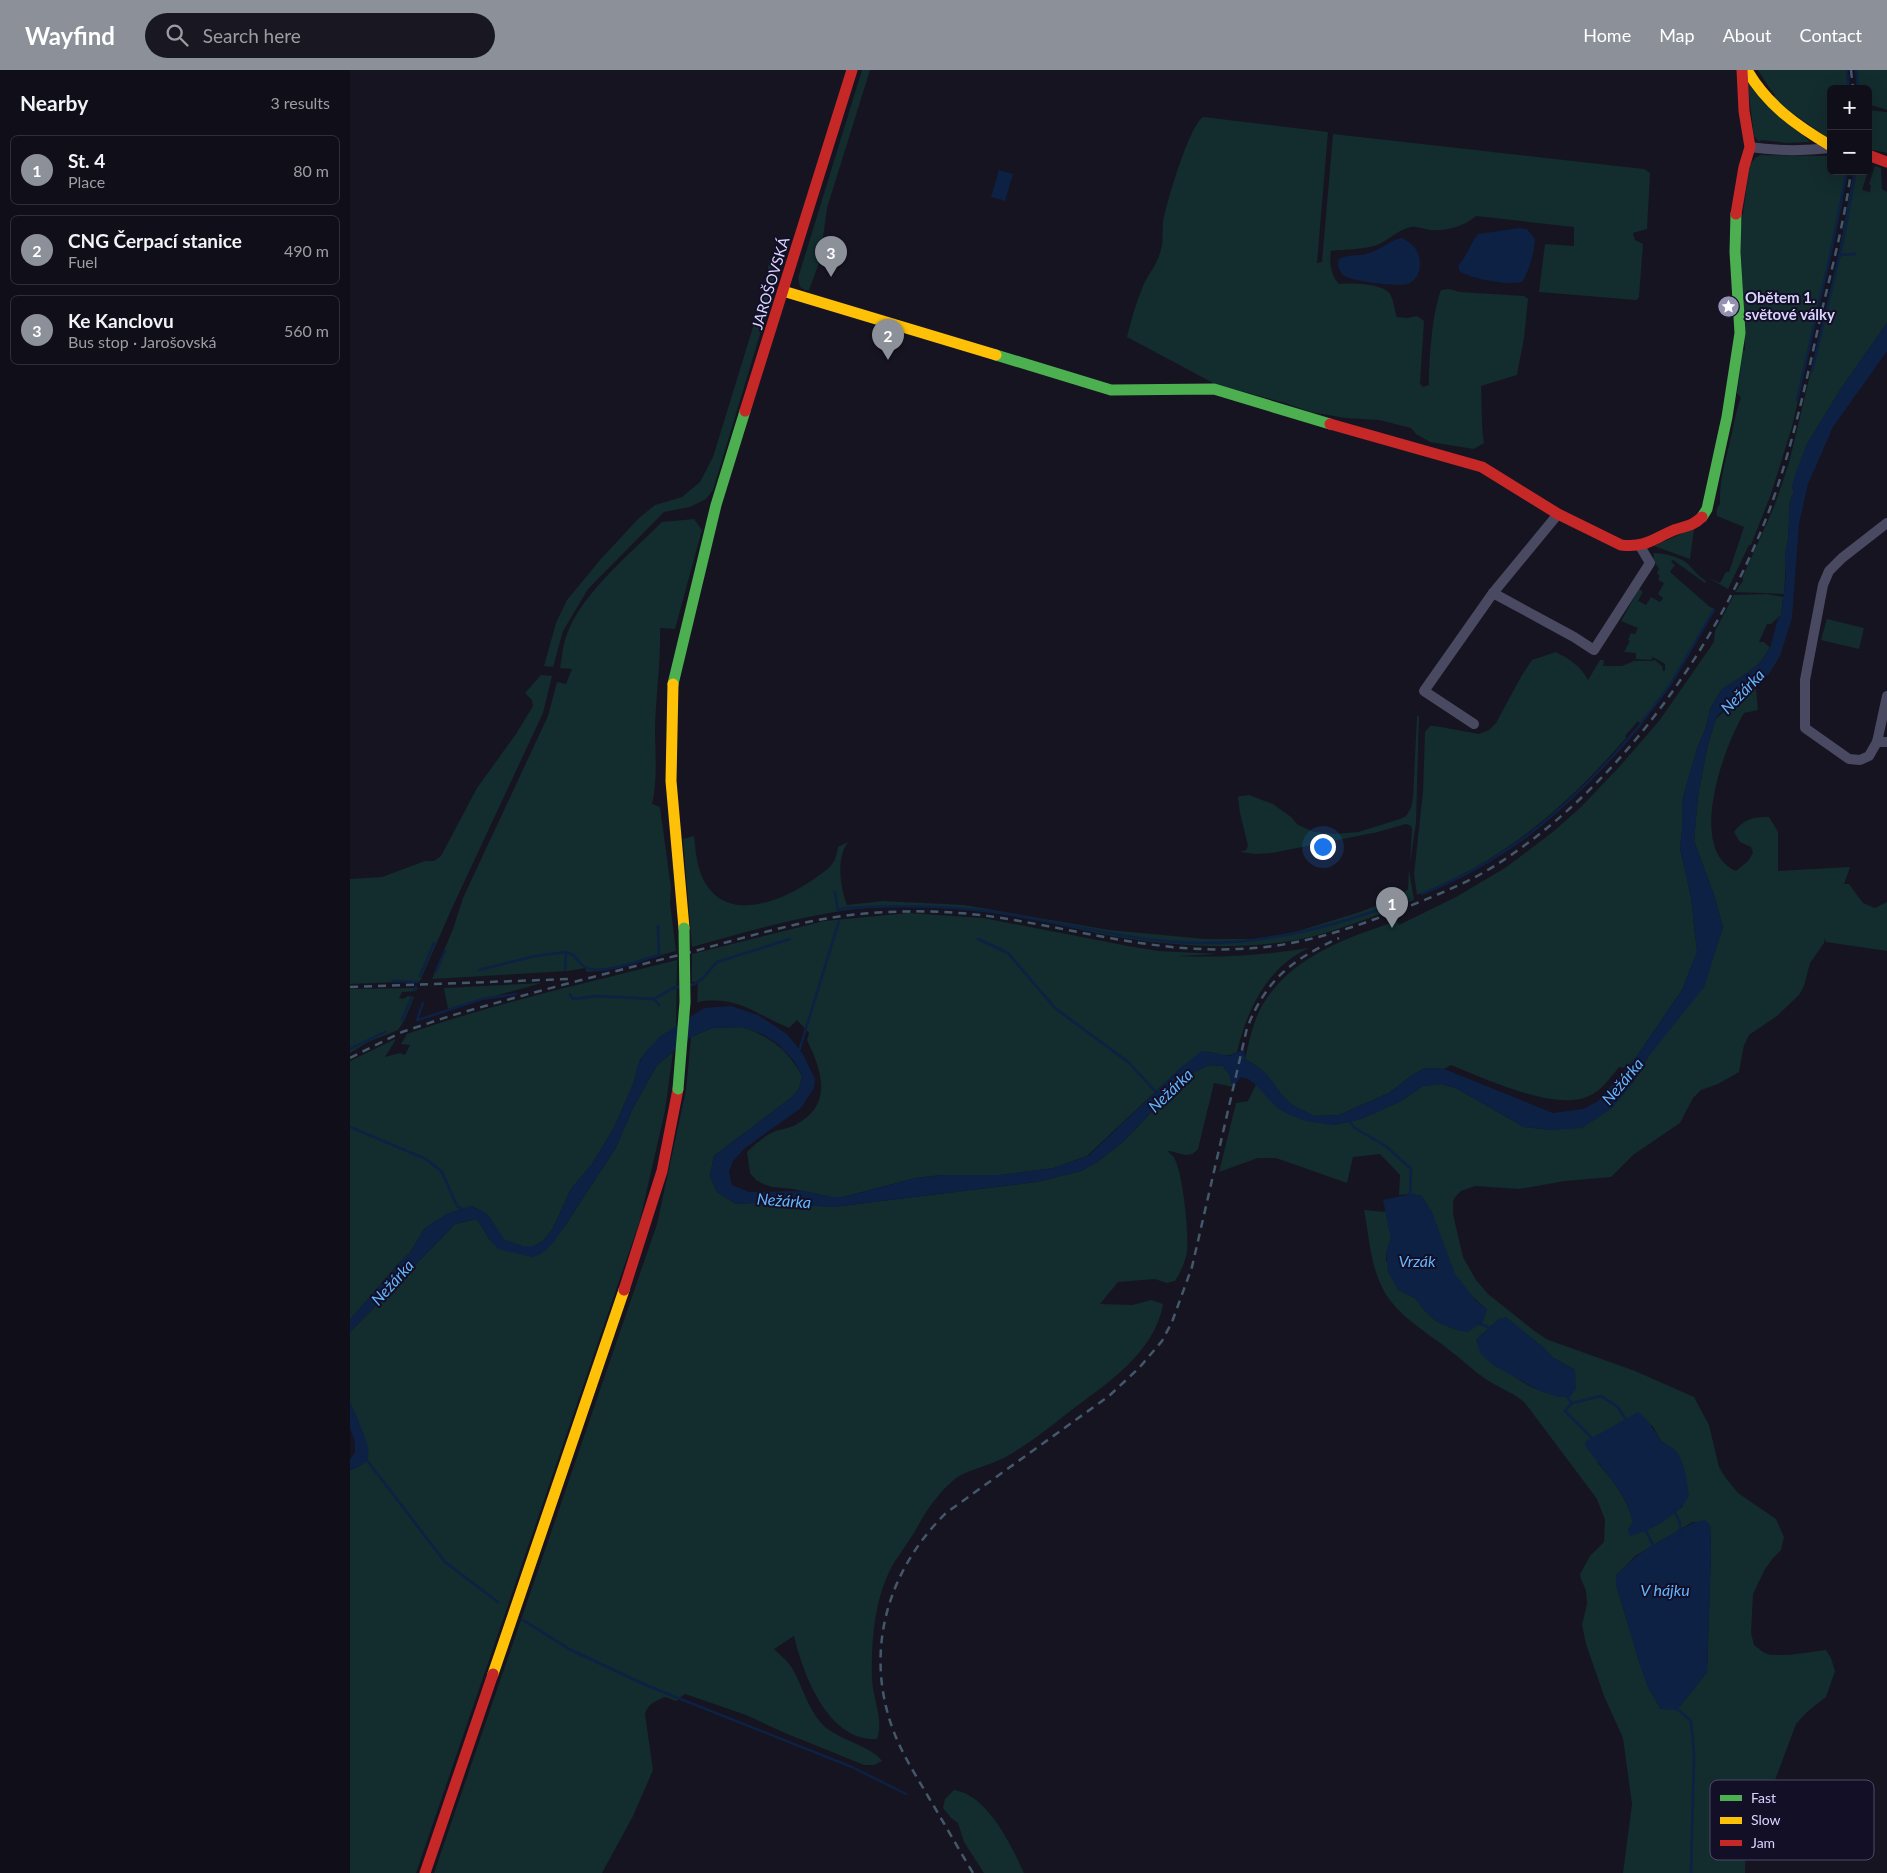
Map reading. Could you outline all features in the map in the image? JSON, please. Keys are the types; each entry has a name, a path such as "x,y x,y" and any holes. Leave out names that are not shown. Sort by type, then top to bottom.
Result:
{"main road":[{"name":"JAROŠOVSKÁ","path":"425,1873 641,1241 662,1171 678,1089 685,1002 684,928 671,781 674,686 716,505 852,70"},
{"path":"783,291 1111,390 1214,388 1292,414 1482,467 1558,514 1621,545 1640,546 1674,530 1695,524 1702,517 1707,509 1727,417 1740,333 1735,252 1736,222 1744,167 1750,147 1744,111 1742,70"},
{"path":"1747,70 1760,90 1782,114 1797,126 1827,145"},
{"path":"1872,156 1887,162"}],"street":[{"path":"1750,147 1768,150 1810,151 1827,148"},
{"path":"1474,724 1424,691 1493,593 1558,514"},
{"path":"1887,523 1842,558 1829,572 1823,585 1805,680 1806,728 1850,759 1860,760 1869,756 1882,742 1887,696"},
{"path":"1493,593 1574,636 1594,650 1650,563 1640,546"}],"green space":[{"path":"862,70 870,70 827,208 820,260 809,290 805,290 800,287 798,278"},
{"path":"1758,70 1847,70 1849,85 1827,85 1827,137 1772,99 1775,95"},
{"path":"1856,70 1887,70 1887,110 1872,105 1872,85 1858,85"},
{"path":"1747,79 1810,142 1788,143 1761,140 1759,142 1754,136"},
{"path":"1872,110 1887,112 1887,153 1872,150"},
{"path":"1203,117 1328,132 1317,263 1322,262 1333,134 1644,169 1650,173 1647,229 1633,233 1635,240 1643,244 1639,297 1636,300 1539,292 1545,244 1574,246 1574,227 1476,216 1454,228 1430,230 1411,227 1372,247 1331,251 1331,269 1339,284 1374,286 1386,290 1390,294 1397,317 1417,316 1424,321 1420,384 1423,387 1429,385 1433,324 1441,290 1449,289 1460,292 1524,296 1528,299 1524,338 1517,375 1481,386 1484,443 1474,449 1430,442 1416,434 1411,428 1379,420 1345,418 1311,412 1215,384 1127,337 1140,292 1161,251 1163,223 1173,183 1191,135 1197,123"},
{"path":"1760,155 1827,156 1827,175 1846,175 1842,204 1792,427 1771,494 1751,545 1749,545 1728,589 1705,576 1720,583 1726,572 1729,572 1744,527 1717,516 1716,511 1720,504 1720,488 1724,464 1741,398 1737,393 1743,351 1745,350 1740,233 1750,165"},
{"path":"1875,166 1881,168 1882,189 1887,192 1887,323 1842,387 1807,444 1792,487 1794,492 1790,501 1788,540 1785,554 1784,594 1735,592 1743,581 1743,576 1774,507 1789,463 1838,258 1853,175 1867,175 1862,190 1870,192 1871,185 1869,184"},
{"path":"769,261 780,268 713,490 706,499 690,507 664,512 588,589 563,631 553,667 544,666 556,623 567,600 600,560 639,518 655,505 682,497 700,482 713,457 765,288"},
{"path":"694,519 702,530 675,629 660,628 655,728 656,776 652,804 660,807 671,888 670,903 676,951 603,971 587,972 585,968 568,971 432,979 453,929 463,898 548,716 557,682 566,684 572,669 560,668 566,638 574,619 608,574 662,522"},
{"path":"1694,528 1690,559 1654,546"},
{"path":"1654,553 1672,556 1688,564 1706,581 1705,583 1673,560 1671,562 1675,565 1670,572 1710,607 1715,609 1670,685 1641,724 1638,721 1625,736 1626,738 1580,787 1531,830 1478,866 1417,895 1414,874 1423,792 1425,732 1430,726 1479,734 1489,730 1496,723 1532,660 1556,652 1578,667 1588,680 1600,660 1604,660 1603,666 1622,666 1634,661 1655,660 1665,671 1665,664 1653,657 1651,660 1636,659 1636,653 1624,652 1630,641 1628,640 1631,633 1635,634 1638,628 1621,621 1639,589 1643,592 1638,601 1646,605 1651,597 1660,602 1663,598 1658,594 1664,583 1658,580 1660,576 1657,573 1659,569 1653,560"},
{"path":"1767,594 1783,597 1781,615 1771,624 1767,624 1759,642 1764,642 1770,648 1759,664 1722,689 1710,709 1706,728 1698,746 1682,803 1680,848 1691,897 1697,952 1682,990 1637,1056 1626,1068 1619,1067 1598,1091 1589,1096 1575,1100 1558,1100 1539,1097 1500,1085 1451,1065 1444,1069 1425,1068 1389,1093 1339,1115 1314,1116 1292,1105 1280,1093 1268,1076 1245,1059 1253,1027 1267,998 1279,983 1307,959 1359,934 1394,922 1397,922 1399,925 1456,897 1505,868 1554,831 1581,807 1659,721 1714,642 1715,631 1734,595"},
{"path":"1827,619 1864,628 1859,649 1821,640"},
{"path":"541,675 552,676 543,713 420,981 350,984 350,879 382,877 425,861 434,861 441,856 477,788 516,734 533,706 532,700 525,693"},
{"path":"1756,689 1758,710 1744,713 1736,728 1719,772 1714,796 1711,820 1713,842 1721,860 1736,871 1748,861 1753,853 1751,847 1740,842 1734,832 1741,824 1749,820 1769,817 1778,832 1778,871 1850,867 1844,884 1849,884 1863,903 1875,908 1887,902 1887,951 1826,942 1825,938 1824,943 1810,963 1804,986 1799,995 1777,1016 1749,1035 1744,1045 1739,1072 1718,1084 1701,1090 1693,1098 1680,1123 1633,1155 1611,1177 1565,1181 1519,1189 1475,1186 1461,1191 1453,1202 1453,1214 1463,1257 1476,1280 1488,1294 1546,1339 1635,1371 1694,1397 1709,1425 1719,1467 1725,1477 1738,1493 1776,1519 1784,1537 1781,1550 1765,1569 1753,1594 1751,1633 1754,1645 1770,1655 1789,1655 1826,1650 1835,1671 1826,1697 1808,1711 1796,1724 1775,1780 1710,1780 1710,1860 1746,1860 1745,1873 1623,1873 1632,1804 1623,1738 1604,1696 1586,1644 1582,1625 1587,1604 1586,1591 1580,1574 1590,1556 1604,1542 1605,1520 1597,1499 1525,1403 1477,1373 1413,1323 1387,1296 1374,1267 1364,1210 1386,1212 1391,1239 1386,1260 1398,1290 1415,1298 1436,1321 1454,1329 1468,1331 1482,1322 1487,1309 1470,1294 1455,1275 1446,1256 1432,1215 1421,1196 1411,1194 1399,1195 1400,1175 1380,1154 1353,1157 1347,1183 1276,1158 1258,1158 1219,1172 1236,1103 1248,1101 1256,1085 1265,1093 1334,1125 1361,1119 1401,1101 1423,1086 1441,1084 1456,1088 1524,1127 1553,1130 1633,1083 1723,928 1715,898 1694,841 1698,795 1708,744 1716,719 1743,693","holes":["1506,1318 1544,1348 1552,1357 1575,1370 1548,1393 1517,1378 1476,1340 1499,1319","1652,1425 1661,1441 1673,1449 1683,1506 1671,1515 1628,1530 1633,1522 1627,1505 1614,1482 1597,1462","1693,1522 1710,1525 1711,1552 1707,1672 1681,1705 1661,1709 1649,1689 1640,1664 1616,1584 1616,1576 1635,1556"]},
{"path":"1417,716 1419,716 1416,823 1410,863 1412,829 1411,826 1406,824 1378,832 1272,853 1240,852 1246,850 1248,846 1240,813 1238,797 1241,796 1249,795 1273,804 1291,817 1298,825 1314,832 1334,834 1358,832 1406,816 1411,808 1413,797"},
{"path":"694,836 699,866 704,881 713,893 724,901 737,905 764,903 791,893 828,868 836,856 838,847 848,842 842,856 840,873 847,905 883,901 964,905 1109,930 1205,939 1254,939 1295,932 1360,912 1399,897 1408,889 1409,870 1414,900 1371,918 1326,933 1296,940 1250,945 1181,945 1112,936 1000,913 911,906 875,907 807,917 692,947 683,839"},
{"path":"908,913 983,918 1159,951 1218,954 1178,956 1244,955 1309,948 1281,966 1261,991 1241,1036 1237,1052 1220,1055 1210,1052 1183,1066 1087,1156 1054,1168 1000,1175 942,1175 916,1178 843,1197 831,1197 763,1184 750,1173 747,1152 771,1133 794,1126 808,1116 816,1107 820,1097 820,1075 807,1040 809,1033 797,1020 789,1028 735,1003 724,1001 697,1002 698,982 692,982 692,954 824,921"},
{"path":"677,960 676,1027 661,1036 640,1060 634,1082 614,1128 592,1164 571,1189 553,1228 544,1240 534,1246 522,1246 504,1240 487,1214 472,1206 447,1214 424,1229 410,1253 399,1263 350,1320 350,1061 395,1039 385,1057 400,1053 405,1055 410,1045 401,1044 407,1034 507,1003"},
{"path":"542,983 448,1009 444,988"},
{"path":"418,988 416,991 402,992 399,998 414,997 398,1030 368,1042 350,1053 350,989"},
{"path":"743,1027 778,1046 791,1058 802,1076 799,1089 792,1097 714,1156 710,1176 717,1192 736,1204 767,1202 833,1207 1036,1182 1081,1171 1097,1162 1124,1141 1181,1081 1209,1065 1223,1066 1229,1074 1233,1087 1214,1083 1198,1149 1194,1153 1187,1155 1167,1151 1177,1163 1180,1174 1186,1218 1187,1252 1184,1263 1175,1281 1167,1283 1155,1279 1118,1282 1100,1304 1133,1305 1151,1300 1163,1304 1158,1322 1150,1338 1127,1366 1021,1448 1004,1458 956,1478 928,1508 889,1572 880,1597 874,1624 872,1679 879,1725 877,1739 860,1737 845,1730 832,1718 820,1703 811,1686 794,1636 774,1649 792,1668 810,1705 823,1725 837,1735 871,1751 882,1761 874,1765 864,1765 746,1715 685,1694 676,1701 665,1697 652,1703 645,1714 653,1770 633,1816 602,1873 434,1873 657,1224 686,1090 691,1037 712,1028"},
{"path":"673,1052 665,1111 640,1220 416,1873 350,1873 350,1470 358,1467 359,1423 350,1403 350,1332 455,1224 477,1219 490,1240 532,1257 564,1227 615,1149 634,1106 657,1065"},
{"path":"954,1790 966,1794 988,1811 1005,1836 1024,1873 984,1873 964,1842 958,1823 943,1808 945,1799"}],"water":[{"path":"999,170 1013,174 1005,201 991,197"},
{"path":"1519,228 1527,229 1535,239 1531,261 1522,282 1491,281 1460,272 1458,266 1478,234"},
{"path":"1403,238 1418,252 1420,268 1416,278 1412,281 1407,284 1394,285 1374,283 1343,275 1338,260 1341,258 1366,254 1394,240"},
{"name":"Nežárka","path":"1887,323 1887,351 1833,427 1808,484 1799,524 1792,618 1780,656 1769,674 1743,693 1717,716 1708,744 1698,795 1694,841 1715,898 1723,928 1704,987 1648,1057 1633,1083 1612,1108 1582,1128 1553,1130 1524,1127 1456,1088 1441,1084 1423,1086 1401,1101 1361,1119 1334,1125 1305,1121 1277,1108 1248,1079 1241,1077 1233,1087 1229,1074 1223,1066 1209,1065 1181,1081 1124,1141 1097,1162 1081,1171 1036,1182 832,1207 767,1202 736,1204 717,1192 710,1176 714,1156 792,1097 799,1089 802,1076 794,1061 778,1044 764,1035 743,1027 712,1028 691,1037 657,1065 634,1106 615,1149 564,1227 552,1244 541,1254 532,1257 498,1249 477,1219 455,1224 350,1332 350,1320 399,1263 410,1253 424,1229 447,1214 472,1206 487,1214 505,1240 522,1246 534,1246 544,1240 553,1228 571,1189 592,1164 614,1128 634,1082 637,1067 646,1051 661,1036 704,1008 731,1006 758,1015 787,1034 803,1054 815,1079 814,1088 801,1108 745,1148 733,1161 729,1172 732,1185 749,1192 804,1191 831,1197 843,1197 916,1178 942,1175 1000,1175 1054,1168 1088,1156 1183,1066 1202,1051 1230,1056 1244,1049 1245,1059 1268,1076 1280,1093 1292,1105 1314,1116 1339,1115 1389,1093 1425,1068 1444,1069 1553,1113 1583,1109 1597,1102 1637,1056 1682,990 1697,952 1691,897 1680,848 1682,803 1698,746 1706,728 1710,709 1722,689 1759,664 1770,648 1778,619 1781,615 1786,574 1785,554 1788,540 1790,501 1794,492 1792,487 1796,472 1807,444 1842,387"},
{"name":"Vrzák","path":"1411,1194 1421,1196 1432,1212 1455,1274 1476,1301 1487,1309 1482,1322 1468,1332 1454,1329 1436,1321 1415,1298 1398,1290 1387,1270 1387,1250 1391,1239 1383,1200"},
{"path":"1506,1317 1544,1348 1552,1357 1575,1370 1576,1388 1570,1397 1558,1397 1538,1390 1493,1365 1481,1354 1476,1340 1499,1319"},
{"path":"350,1403 366,1440 368,1455 364,1463 350,1470 350,1460 355,1452 355,1442 350,1428"},
{"path":"1638,1412 1648,1421 1661,1441 1677,1452 1685,1470 1689,1496 1679,1510 1664,1521 1630,1536 1628,1530 1633,1522 1626,1501 1614,1482 1586,1447 1585,1442"},
{"name":"V hájku","path":"1705,1520 1710,1525 1711,1552 1707,1672 1677,1710 1661,1709 1649,1689 1640,1665 1616,1584 1616,1576 1636,1556 1651,1546 1690,1525"}],"waterway":[{"path":"1847,70 1849,85"},
{"path":"1856,70 1858,85"},
{"path":"1831,252 1846,175"},
{"path":"1812,371 1843,241 1855,175"},
{"path":"1797,400 1831,252"},
{"path":"1840,255 1855,254"},
{"path":"1642,722 1670,685 1714,610"},
{"path":"1614,755 1641,724"},
{"path":"1422,894 1477,868 1526,837 1570,800 1613,756"},
{"path":"835,892 838,910"},
{"path":"838,911 844,908 882,906 956,908 1020,916 1148,939 1200,943 1254,940 1306,931 1358,917 1409,899"},
{"path":"799,1051 839,921"},
{"path":"565,970 566,952 573,955 585,967 601,970 659,955 658,926"},
{"path":"690,985 703,978 717,962 790,939"},
{"name":"Nežárka","path":"978,939 1008,953 1055,1008 1128,1062 1157,1093"},
{"path":"420,976 434,943"},
{"path":"436,971 445,951"},
{"path":"479,970 535,956 566,952"},
{"path":"393,981 418,982"},
{"path":"654,999 673,988 679,987"},
{"path":"418,1020 482,999 516,994"},
{"path":"570,994 573,999 597,996 654,999 659,1005"},
{"path":"402,1020 411,999"},
{"path":"417,1020 423,1003"},
{"path":"350,1049 385,1032"},
{"path":"1349,1121 1355,1128 1387,1147 1411,1169 1410,1197"},
{"path":"350,1127 426,1159 442,1172 457,1206 464,1210"},
{"path":"1478,1323 1492,1329"},
{"path":"1566,1396 1572,1403 1565,1411 1593,1439"},
{"path":"1572,1403 1601,1396 1618,1407 1626,1420"},
{"path":"366,1459 445,1562 498,1602"},
{"path":"1674,1510 1680,1523 1680,1534"},
{"path":"1644,1527 1654,1547"},
{"path":"523,1620 569,1649 648,1686 852,1767 906,1794"},
{"path":"1677,1709 1691,1721 1694,1754 1691,1873"}],"railway":[{"path":"1851,70 1853,85"},
{"path":"350,1058 402,1032 450,1016 756,934 848,915 918,911 949,912 995,917 1146,944 1207,949 1260,948 1301,941 1361,924 1462,884 1485,872 1541,833 1584,795 1623,754 1660,709 1722,613 1747,562 1778,486 1805,386 1838,241 1850,175"},
{"path":"973,1873 908,1762 891,1724 884,1695 881,1666 882,1638 887,1611 897,1584 910,1559 926,1535 946,1513 1109,1396 1139,1368 1162,1341 1172,1322 1192,1267 1247,1028 1263,996 1283,972 1308,954 1339,938"},
{"path":"350,987 570,979"}],"traffic: fast":[{"path":"1702,517 1707,509 1727,417 1740,333 1735,252 1736,214"},
{"path":"996,355 1111,390 1214,389 1330,424"},
{"path":"673,684 716,505 745,411"},
{"path":"678,1089 685,1002 684,928"}],"traffic: slow":[{"path":"1747,70 1773,104 1806,131 1827,144"},
{"path":"783,291 996,355"},
{"path":"673,684 671,781 684,928"},
{"path":"493,1674 624,1290"}],"traffic: jam":[{"path":"745,411 852,70"},
{"path":"1736,214 1744,167 1750,147 1744,111 1742,70"},
{"path":"1872,156 1887,162"},
{"path":"1330,424 1482,467 1558,514 1621,545 1629,546 1649,542 1692,524 1702,517"},
{"path":"624,1290 662,1171 678,1089"},
{"path":"425,1873 493,1674"}],"place":[{"name":"Ke Kanclovu","path":"831,277"},
{"name":"Obětem 1. světové války","path":"1729,306"},
{"name":"CNG Čerpací stanice","path":"888,360"},
{"name":"St. 4","path":"1392,928"}]}
